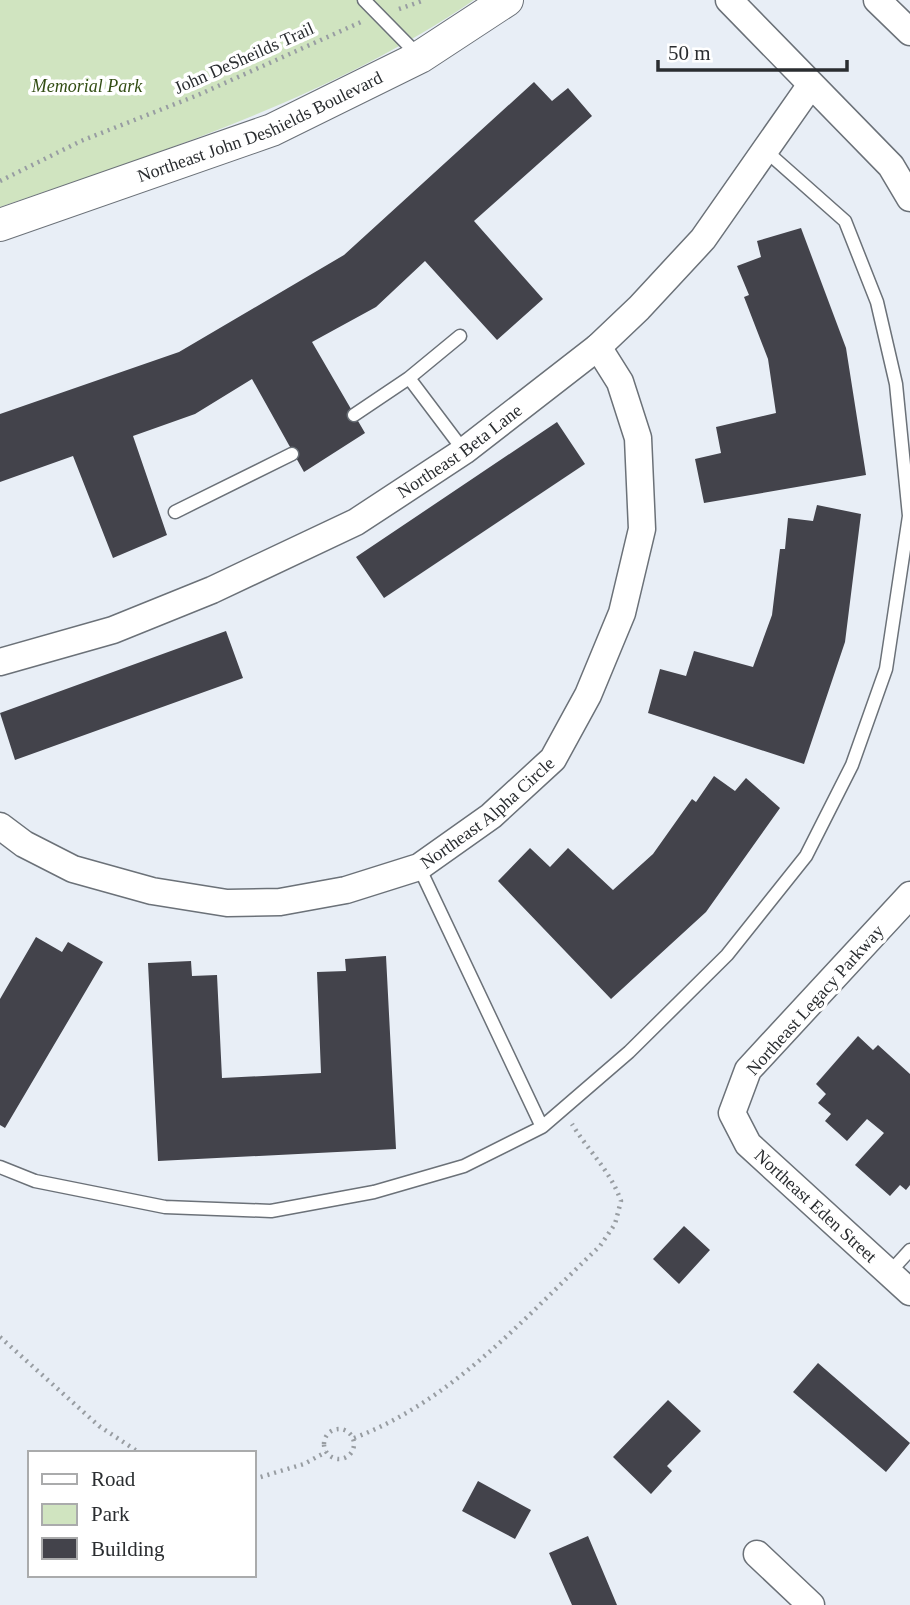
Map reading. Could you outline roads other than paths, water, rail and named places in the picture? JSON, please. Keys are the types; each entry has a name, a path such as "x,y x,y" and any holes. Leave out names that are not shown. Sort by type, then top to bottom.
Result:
{"street":[{"name":"Northeast John Deshields Boulevard","path":"0,225 272,130 420,57 507,0"},
{"path":"729,0 891,166 910,198"},
{"path":"877,0 910,32"},
{"name":"Northeast Beta Lane","path":"0,662 113,631 212,590 356,522 464,452 598,347 703,239 810,86"},
{"name":"Northeast Alpha Circle","path":"0,826 24,844 74,869 152,891 227,902 280,902 346,890 419,867 491,816 553,759 588,695 622,614 642,529 638,438 620,382 598,347"},
{"name":"Northeast Legacy Parkway","path":"732,1113 748,1070 910,895"},
{"name":"Northeast Eden Street","path":"732,1113 748,1144 910,1292"},
{"path":"757,1554 811,1605"}],"lane":[{"path":"364,0 420,57"},
{"path":"0,1167 35,1181 165,1207 271,1211 374,1192 464,1166 542,1128 629,1052 727,955 806,856 852,765 886,669 909,516 897,384 877,302 845,221 766,151"},
{"path":"354,415 409,378 460,336"},
{"path":"409,378 464,452"},
{"path":"897,384 910,379"},
{"path":"175,512 292,454"},
{"path":"419,867 542,1128"},
{"path":"889,1273 910,1250"}],"park label":[{"name":"Memorial Park","path":"87,86"}]}
